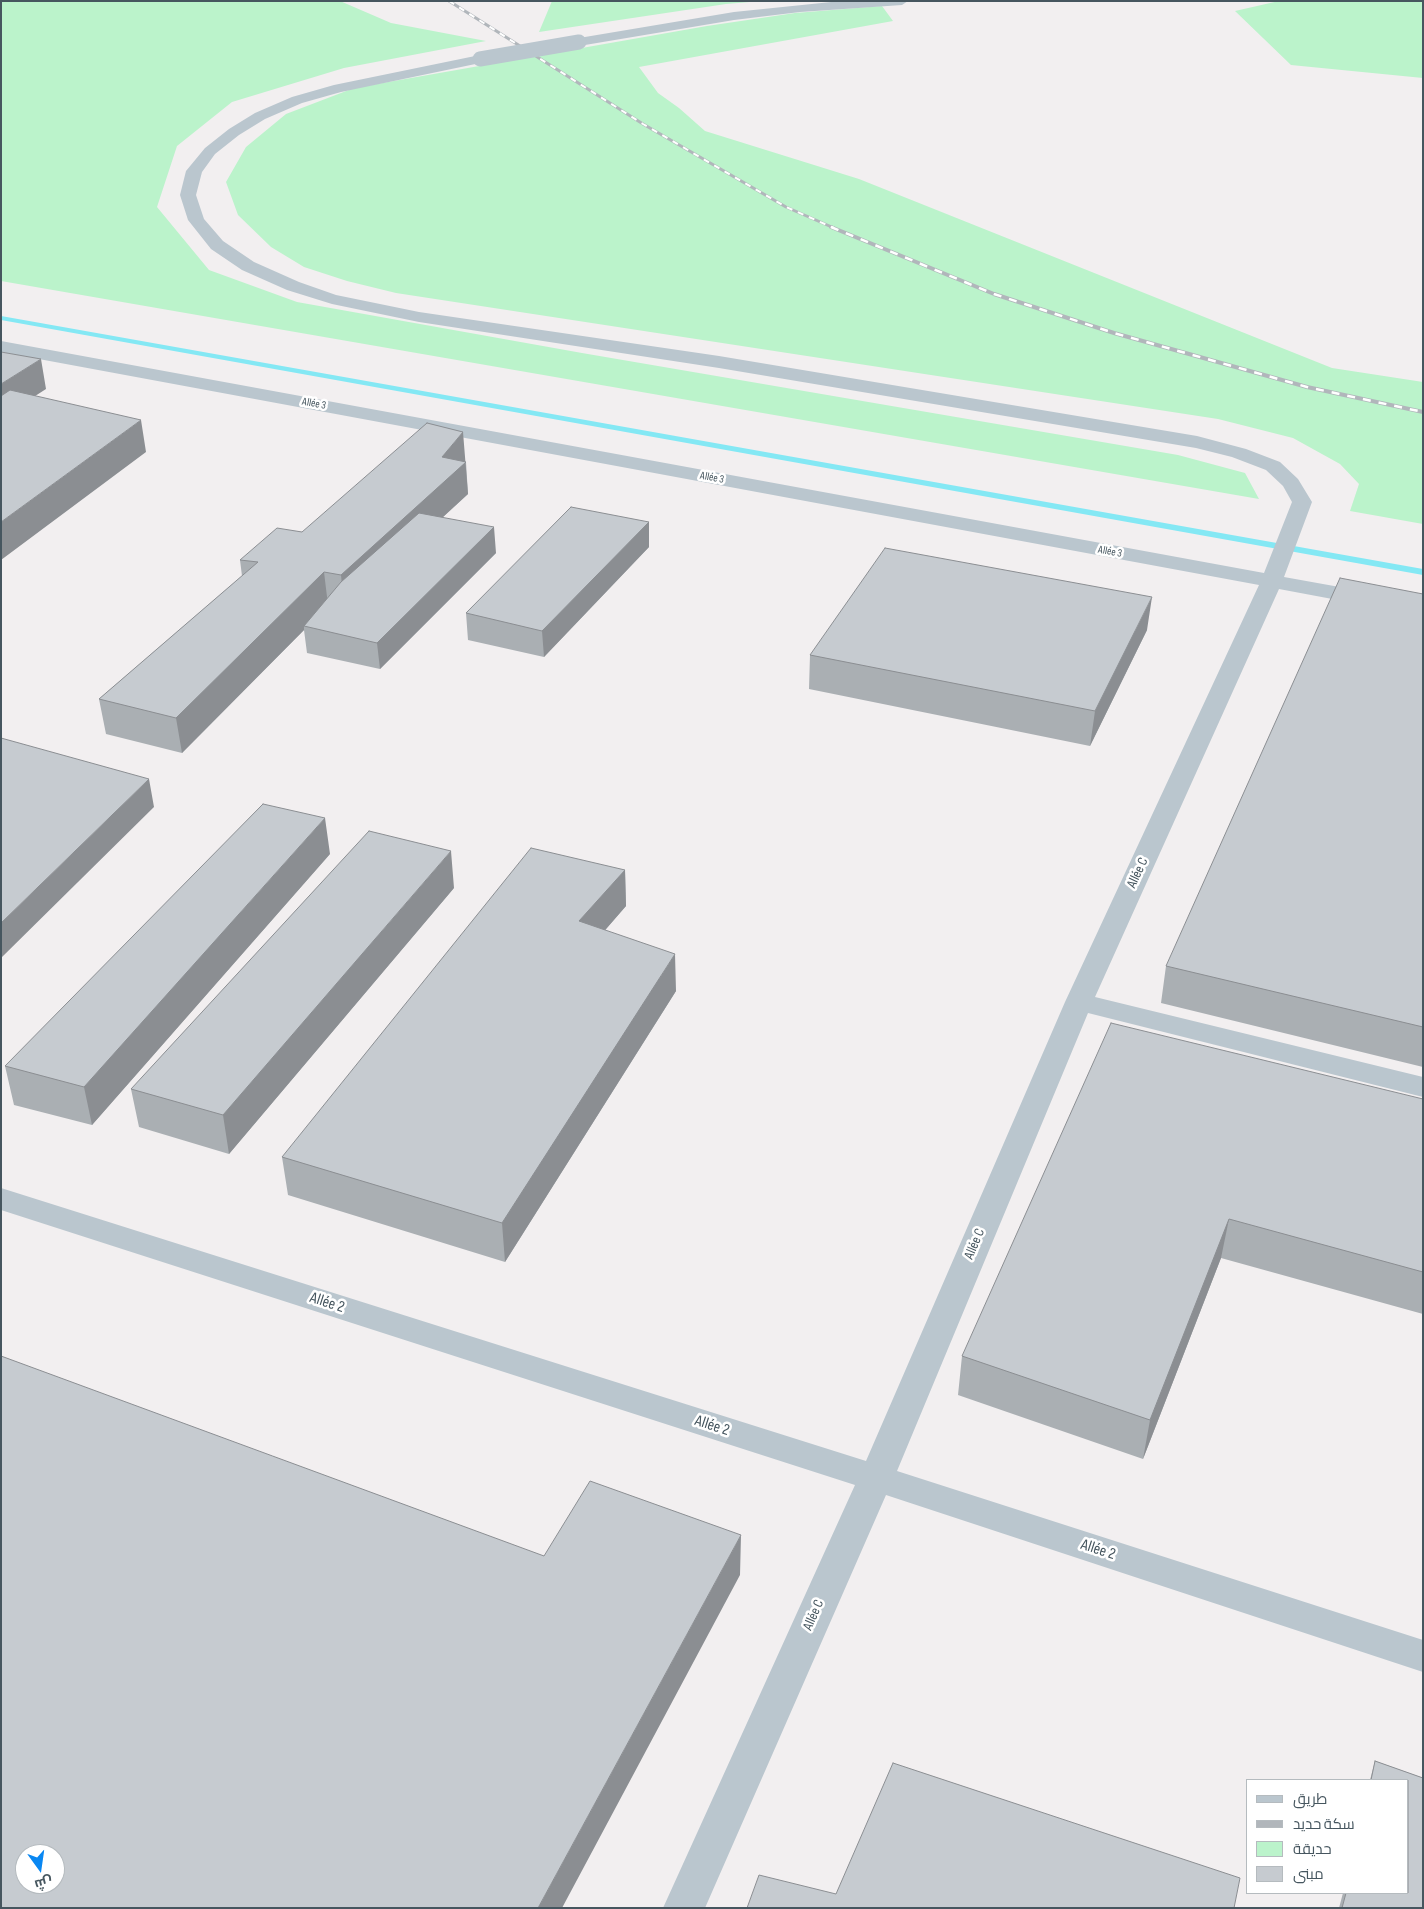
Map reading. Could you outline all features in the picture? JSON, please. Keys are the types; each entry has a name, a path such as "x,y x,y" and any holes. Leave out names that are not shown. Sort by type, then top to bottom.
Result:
{"street":[{"name":"Allée C","path":"684,1908 876,1478 1078,1002 1273,576 1302,502 1291,483 1272,466 1239,453 1197,442 719,362 419,317 332,299 293,286 248,266 217,245 196,220 188,195 194,171 210,151 234,132 260,116 297,100 339,88 379,78 480,59 734,16 800,8 902,1"},
{"name":"Allée 3","path":"1,346 1273,576 1423,609"},
{"path":"1078,1002 1423,1087"},
{"name":"Allée 2","path":"1,1199 876,1478 1423,1656"}],"green space":[{"path":"1,1 340,1 391,23 486,41 344,68 232,102 177,146 157,207 209,270 297,302 1178,455 1245,473 1259,499 1,281"},
{"path":"552,1 762,1 726,4 539,32"},
{"path":"1279,1 1423,1 1423,78 1291,65 1235,11"},
{"path":"882,6 893,21 639,67 658,93 679,108 705,131 859,179 1332,368 1423,382 1423,524 1350,511 1359,484 1340,464 1293,438 1218,419 396,293 347,281 304,267 271,247 238,215 226,182 246,147 286,114 354,88 707,26 795,13"}],"building":[{"path":"1,352 41,359 1,384"},
{"path":"10,390 141,420 1,522 1,396"},
{"path":"427,423 463,432 442,457 466,462 341,575 324,572 176,718 99,699 258,562 240,560 277,528 302,532"},
{"path":"571,507 649,522 542,631 466,613"},
{"path":"419,513 494,527 377,643 304,626 341,582"},
{"path":"885,548 1152,597 1095,711 810,655"},
{"path":"1340,578 1423,594 1423,1027 1166,966"},
{"path":"1,738 149,779 1,923"},
{"path":"263,804 325,818 84,1087 5,1066"},
{"path":"369,831 451,851 223,1115 131,1089"},
{"path":"531,848 625,870 579,921 675,954 502,1223 282,1157"},
{"path":"1111,1023 1423,1099 1423,1272 1229,1219 1150,1420 962,1356"},
{"path":"1,1356 544,1556 590,1481 741,1535 538,1908 1,1908"},
{"path":"1375,1761 1423,1778 1423,1908 1342,1908 1346,1894 1409,1894 1409,1779 1371,1779"},
{"path":"893,1763 1240,1878 1234,1908 747,1908 759,1875 836,1894"}],"waterway":[{"path":"1,318 1423,572"}],"railway":[{"path":"449,1 643,124 786,207 834,228"},
{"path":"831,227 994,294 1114,333 1307,387 1423,412"}]}
